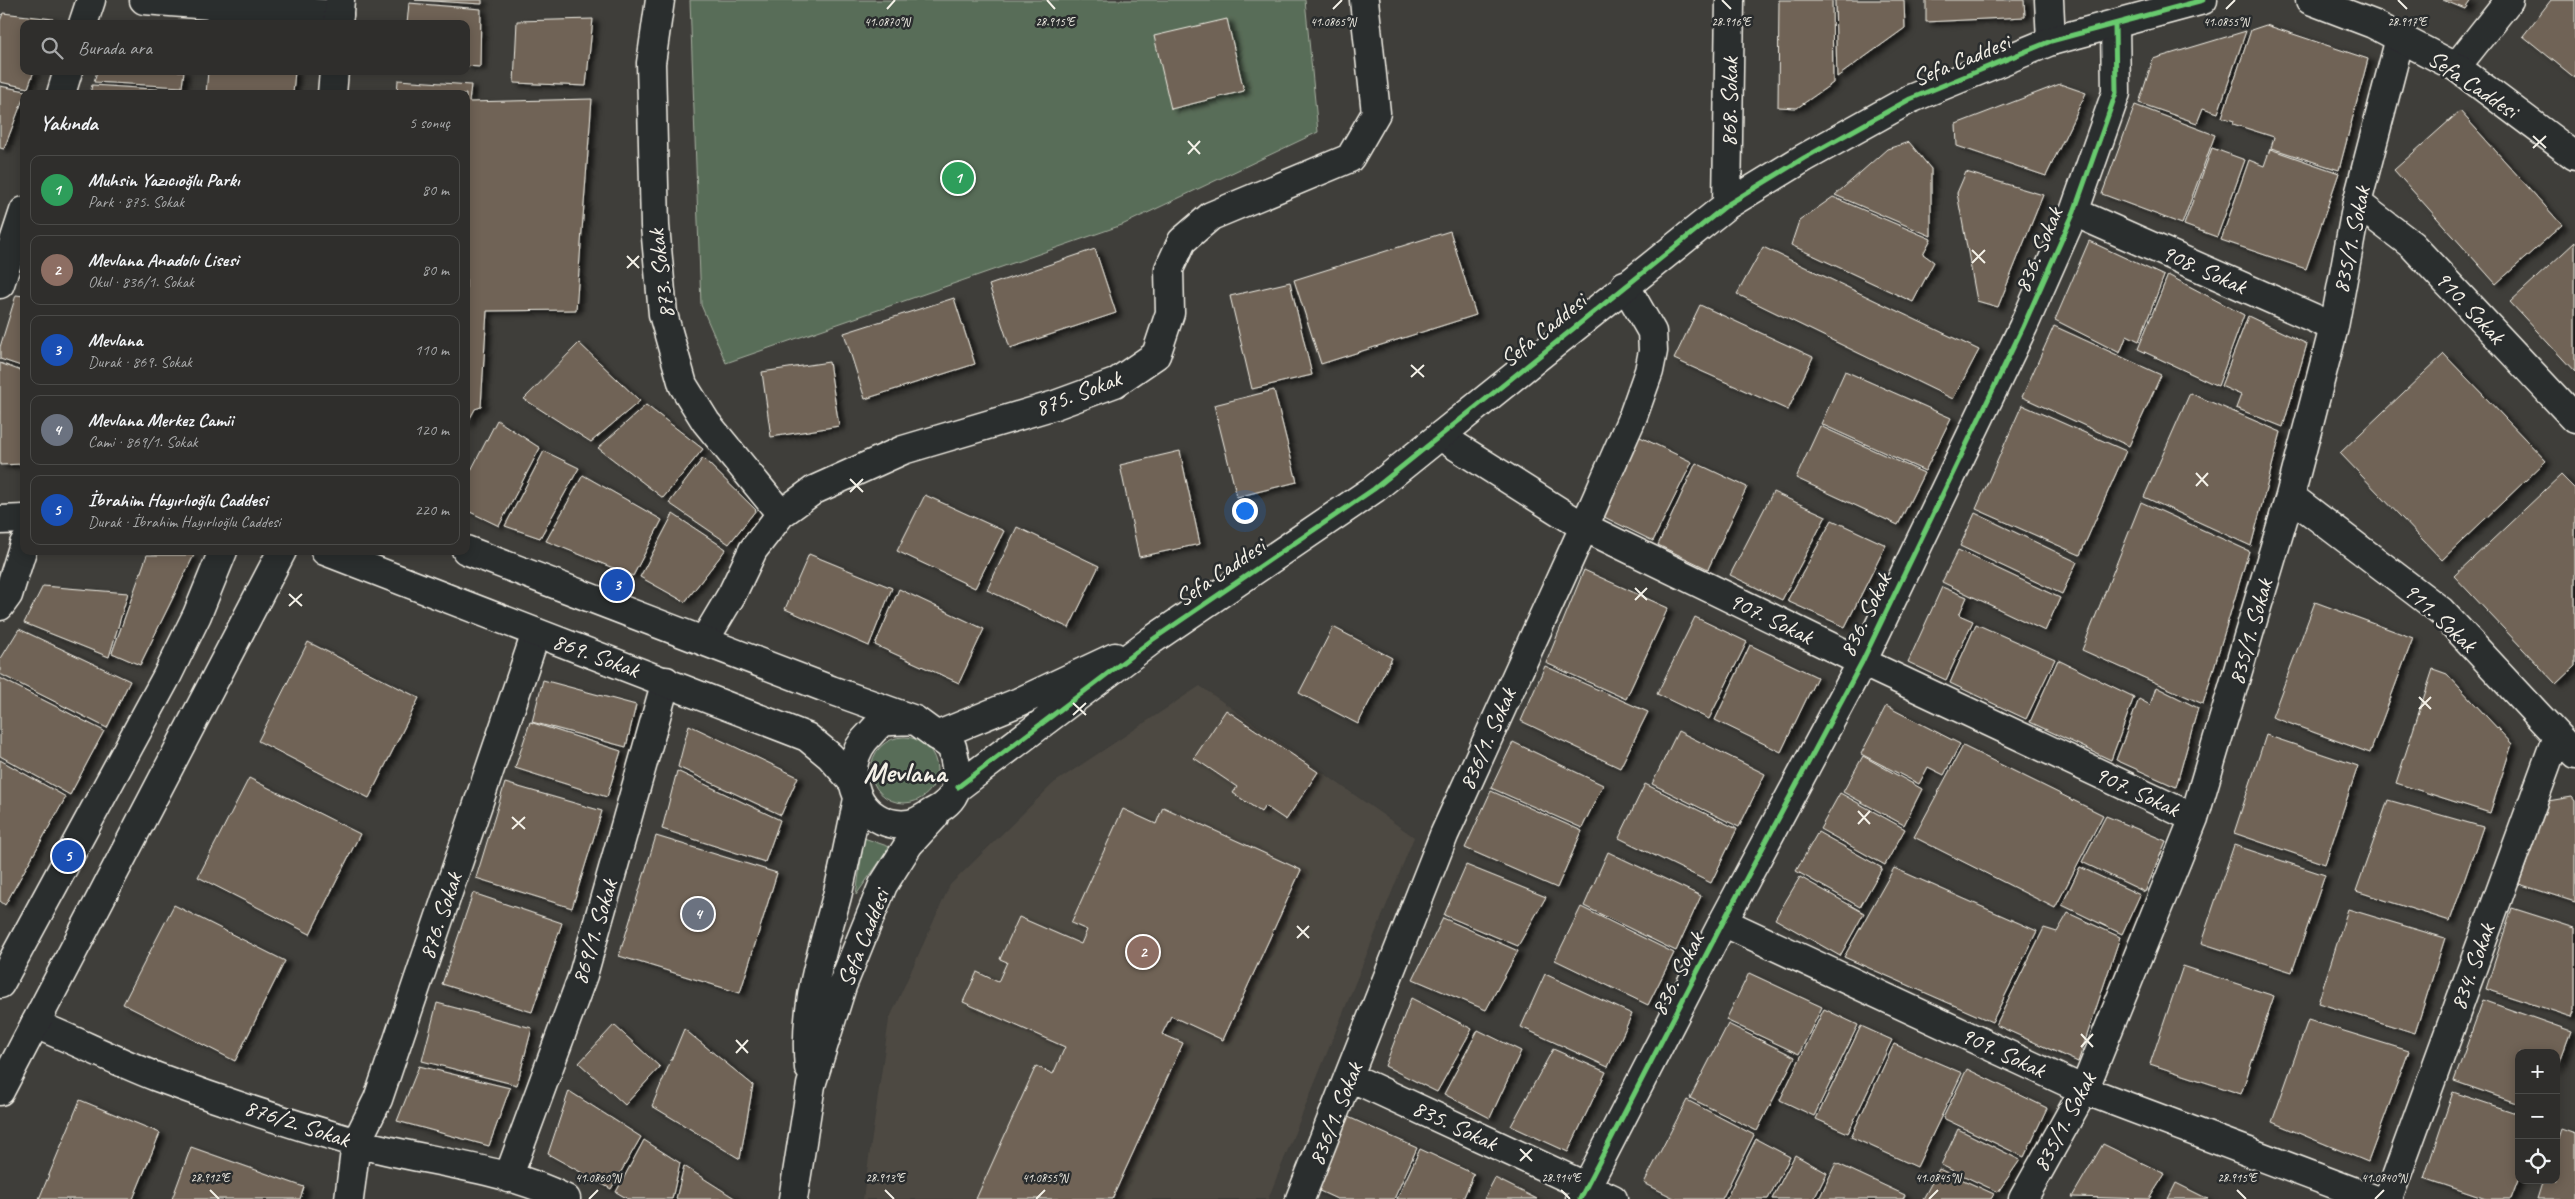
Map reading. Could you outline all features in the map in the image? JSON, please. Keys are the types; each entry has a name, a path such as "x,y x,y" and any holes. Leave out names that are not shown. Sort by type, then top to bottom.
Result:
{"street":[{"path":"84,20 91,0"},
{"path":"144,0 339,13"},
{"name":"873. Sokak","path":"660,0 651,63 655,226 663,314 683,385 706,422 781,514"},
{"name":"875. Sokak","path":"704,640 732,594 753,550 781,514 814,490 904,450 1054,405 1107,386 1156,356 1170,313 1170,269 1182,241 1211,216 1350,158 1376,113 1364,0"},
{"name":"868. Sokak","path":"1727,205 1730,0"},
{"path":"2049,0 2052,42"},
{"name":"Sefa Caddesi","path":"793,1199 811,1085 842,986 883,885 909,844 951,797 1152,640 1374,489 1625,285 1727,205 1804,158 1910,99 2052,42 2203,0"},
{"name":"Sefa Caddesi","path":"2310,0 2373,24 2456,68 2575,156"},
{"path":"2456,68 2509,0"},
{"name":"836. Sokak","path":"1583,1193 1862,662 2023,327 2074,212 2116,93 2115,24"},
{"name":"835/1. Sokak","path":"2023,1199 2084,1090 2194,818 2290,496 2334,327 2357,204 2400,38"},
{"path":"62,90 67,75"},
{"path":"332,90 334,75"},
{"name":"910. Sokak","path":"2357,204 2412,245 2575,419"},
{"name":"908. Sokak","path":"2074,212 2334,327"},
{"path":"9,281 20,229"},
{"name":"836/1. Sokak","path":"1300,1199 1350,1077 1444,835 1584,527 1632,416 1649,371 1653,351 1652,332 1625,285"},
{"name":"907. Sokak","path":"1440,436 1584,527 1862,662 2194,818"},
{"name":"911. Sokak","path":"2290,496 2441,611 2566,745"},
{"path":"0,520 20,519"},
{"path":"470,552 915,720 952,747 958,772 951,797 910,824 887,822 867,810 855,790"},
{"path":"0,606 8,595 21,555"},
{"path":"3,972 166,678 201,606 221,555"},
{"path":"0,1091 280,555"},
{"name":"869. Sokak","path":"335,555 807,737 830,756 855,790"},
{"name":"876. Sokak","path":"349,1199 356,1143 378,1099 536,633"},
{"name":"Sefa Caddesi","path":"936,736 1019,702 1152,640"},
{"name":"869/1. Sokak","path":"508,1178 583,975 666,681"},
{"name":"Sefa Caddesi","path":"811,1085 807,1044 810,1001 837,895 855,790 855,755 864,739 882,722 915,720"},
{"name":"834. Sokak","path":"2388,1199 2566,745"},
{"name":"909. Sokak","path":"1724,922 2084,1090 2374,1199"},
{"name":"876/2. Sokak","path":"35,1024 156,1077 356,1143 508,1178 557,1197"},
{"name":"835. Sokak","path":"1350,1077 1583,1193 1613,1199"}],"shaded area":[{"path":"1200,686 1414,837 1268,1199 863,1199 889,1020 950,885 1054,783"}],"green space":[{"path":"690,0 1305,0 1318,132 1122,225 726,363 701,305"},
{"path":"904,737 917,740 927,747 934,757 937,770 934,783 927,793 917,800 904,803 891,800 881,793 874,783 871,770 874,757 881,747 891,740"},
{"path":"864,838 890,847 856,895"}],"building":[{"path":"415,0 482,0 482,4"},
{"path":"1779,0 1832,0 1833,83 1797,108 1778,107"},
{"path":"1835,0 1904,0 1905,28 1837,77"},
{"path":"1926,0 2024,0 2025,17 1926,22"},
{"path":"2443,0 2471,0 2465,9"},
{"path":"2551,0 2575,0 2575,78 2523,36"},
{"path":"409,3 481,9 480,67 470,66 470,20 407,20"},
{"path":"3,13 53,19 20,20 20,75 33,75 28,88 0,82 0,21"},
{"path":"593,19 586,86 514,83 517,21"},
{"path":"1227,19 1244,91 1171,109 1154,36"},
{"path":"2266,25 2368,59 2339,170 2271,148 2274,137 2233,124 2234,121 2222,117 2251,30"},
{"path":"2246,31 2218,113 2203,108 2197,123 2139,103 2153,59"},
{"path":"96,75 184,75 182,87 94,82"},
{"path":"208,75 295,75 293,90 206,90"},
{"path":"398,80 471,85 470,94 470,90 397,90"},
{"path":"2060,84 2086,93 2046,176 1957,146 1956,124"},
{"path":"92,85 168,90 91,90"},
{"path":"0,86 21,90 20,107 4,149 0,148"},
{"path":"592,99 576,310 487,311 481,407 475,409 470,418 470,102"},
{"path":"2135,105 2215,135 2182,224 2102,194"},
{"path":"2460,111 2562,225 2496,284 2394,170"},
{"path":"1909,142 1931,169 1931,236 1835,195 1887,149"},
{"path":"2212,148 2245,160 2217,237 2184,225"},
{"path":"2270,149 2339,173 2306,269 2221,240 2249,160 2264,166"},
{"path":"1966,172 2043,195 1998,307 1977,301 1957,193"},
{"path":"1833,197 1931,239 1923,254 1934,262 1913,302 1791,245 1799,221"},
{"path":"1450,231 1476,315 1321,364 1294,280"},
{"path":"2089,241 2164,276 2139,341 2127,335 2120,353 2055,320"},
{"path":"2575,242 2575,372 2510,302"},
{"path":"1763,247 1979,350 1953,399 1737,294"},
{"path":"1095,249 1116,313 1010,348 989,285"},
{"path":"2168,275 2244,315 2218,386 2138,349"},
{"path":"1290,282 1312,375 1252,389 1230,296"},
{"path":"16,295 20,296 20,366 0,359 0,347"},
{"path":"954,298 975,364 865,399 844,333"},
{"path":"1700,305 1813,357 1788,410 1674,359"},
{"path":"2248,316 2307,344 2283,427 2236,408 2241,395 2221,386"},
{"path":"2054,326 2161,375 2129,446 2022,397"},
{"path":"579,343 640,401 591,442 524,399"},
{"path":"2444,354 2546,461 2442,560 2340,453"},
{"path":"829,362 839,426 771,437 762,372"},
{"path":"0,363 20,370 20,464 0,465"},
{"path":"1845,371 1951,418 1925,471 1821,424"},
{"path":"1274,390 1297,482 1237,497 1214,405"},
{"path":"2190,393 2281,432 2251,546 2144,497"},
{"path":"646,405 703,449 663,498 598,448"},
{"path":"2022,405 2126,451 2080,555 1976,509"},
{"path":"497,420 540,448 499,526 470,512 470,472"},
{"path":"1820,426 1924,473 1898,525 1796,478"},
{"path":"1638,436 1692,462 1653,541 1600,515"},
{"path":"544,451 579,468 540,538 505,526"},
{"path":"1180,451 1200,544 1139,557 1120,465"},
{"path":"703,458 756,510 729,544 669,503"},
{"path":"1696,463 1747,487 1708,569 1658,545"},
{"path":"583,475 662,520 633,576 546,541"},
{"path":"2561,475 2575,489 2575,666 2556,684 2454,576"},
{"path":"1773,492 1826,516 1782,600 1730,575"},
{"path":"925,495 1004,531 975,588 897,551"},
{"path":"2141,502 2249,551 2203,704 2082,650"},
{"path":"1975,513 2077,562 2062,594 1960,546"},
{"path":"673,514 726,549 685,602 640,577"},
{"path":"1832,520 1886,545 1845,627 1787,601"},
{"path":"1017,527 1099,566 1069,628 987,590"},
{"path":"1958,550 2060,598 2045,631 1942,582"},
{"path":"809,554 892,588 869,646 785,609"},
{"path":"147,555 194,555 140,665 112,653"},
{"path":"1584,570 1668,608 1626,699 1546,663"},
{"path":"43,586 128,593 109,657 24,623"},
{"path":"1942,587 1967,597 1959,615 1973,621 1946,680 1908,662"},
{"path":"899,589 984,629 959,683 875,645"},
{"path":"2315,602 2413,638 2370,753 2272,717"},
{"path":"1695,617 1747,642 1709,719 1657,694"},
{"path":"1976,624 2055,659 2026,719 1950,683"},
{"path":"1333,627 1392,658 1358,724 1299,693"},
{"path":"19,629 130,681 107,728 0,674 0,660"},
{"path":"308,642 419,698 369,798 258,741"},
{"path":"1750,645 1817,677 1781,752 1715,720"},
{"path":"2058,660 2134,697 2111,760 2030,722"},
{"path":"1545,666 1648,712 1620,768 1521,721"},
{"path":"2433,669 2447,674 2512,744 2490,813 2396,783"},
{"path":"0,678 104,731 70,795 0,756"},
{"path":"543,680 636,705 626,747 532,722"},
{"path":"2156,687 2198,708 2176,787 2116,760 2139,699 2150,705"},
{"path":"1886,706 1960,744 1944,775 1928,767 1919,784 1861,754"},
{"path":"1226,710 1318,772 1286,820 1265,806 1261,812 1233,793 1237,787 1194,758"},
{"path":"530,722 621,751 607,797 515,768"},
{"path":"689,725 798,777 781,815 678,767"},
{"path":"1678,731 1765,774 1739,827 1652,784"},
{"path":"2266,735 2358,766 2325,864 2234,833"},
{"path":"1513,742 1603,785 1582,828 1491,788"},
{"path":"1963,746 2103,815 2055,908 1914,837"},
{"path":"1863,756 1922,789 1904,825 1843,792"},
{"path":"0,760 66,797 5,905 0,901"},
{"path":"677,771 780,820 765,862 662,829"},
{"path":"249,778 360,834 310,934 198,877"},
{"path":"505,783 602,811 572,908 476,878"},
{"path":"1645,784 1737,829 1711,883 1619,838"},
{"path":"1491,791 1582,831 1557,888 1465,848"},
{"path":"1840,793 1905,829 1885,865 1820,829"},
{"path":"2572,797 2575,801 2575,902 2519,884 2548,801"},
{"path":"2388,800 2483,827 2450,921 2356,891"},
{"path":"1163,807 1301,870 1223,1040 1171,1016 1162,1034 1183,1043 1112,1199 976,1199 1036,1066 1053,1074 1065,1047 963,1002 977,972 998,982 1007,962 1000,959 1019,917 1081,944 1087,930 1071,923 1123,809 1156,824"},
{"path":"2106,816 2166,841 2145,892 2082,862"},
{"path":"1818,832 1882,868 1860,907 1796,871"},
{"path":"656,836 777,873 740,993 619,956"},
{"path":"2234,845 2325,875 2292,972 2201,943"},
{"path":"1608,852 1701,896 1676,951 1584,906"},
{"path":"1466,865 1546,897 1518,946 1444,915"},
{"path":"2080,867 2140,895 2122,934 2062,905"},
{"path":"1894,868 2037,931 1992,1022 1844,957"},
{"path":"1800,877 1864,913 1840,956 1775,919"},
{"path":"473,893 562,923 532,1012 442,984"},
{"path":"174,905 285,961 235,1061 123,1004"},
{"path":"1581,907 1674,953 1648,1005 1555,960"},
{"path":"2512,908 2575,928 2575,1009 2572,1017 2486,989"},
{"path":"2348,909 2445,938 2415,1033 2318,1003"},
{"path":"2068,913 2120,937 2078,1062 1996,1025 2044,928 2057,932"},
{"path":"1443,918 1518,951 1486,1010 1413,979"},
{"path":"2183,966 2274,996 2241,1094 2150,1064"},
{"path":"1749,973 1822,1007 1799,1054 1726,1020"},
{"path":"1545,974 1632,1014 1608,1067 1521,1027"},
{"path":"1411,998 1472,1029 1437,1092 1385,1066"},
{"path":"2483,1000 2571,1031 2560,1061 2560,1049 2515,1049 2515,1103 2454,1081"},
{"path":"437,1003 532,1028 517,1085 422,1061"},
{"path":"1824,1009 1858,1025 1814,1116 1780,1100"},
{"path":"2308,1020 2409,1051 2368,1162 2272,1122"},
{"path":"1728,1024 1795,1057 1757,1131 1690,1098"},
{"path":"614,1025 660,1067 625,1105 579,1063"},
{"path":"1861,1026 1892,1040 1848,1133 1816,1119"},
{"path":"684,1029 753,1085 740,1159 652,1106"},
{"path":"1478,1030 1521,1051 1490,1118 1444,1094"},
{"path":"1894,1044 1962,1073 1917,1167 1851,1137"},
{"path":"1553,1049 1606,1072 1568,1152 1511,1126"},
{"path":"419,1066 510,1088 489,1146 397,1121"},
{"path":"1967,1069 2047,1108 2024,1157 1943,1118"},
{"path":"569,1091 641,1137 611,1189 548,1154"},
{"path":"2453,1092 2515,1113 2515,1184 2517,1184 2511,1199 2486,1199 2424,1178"},
{"path":"80,1100 160,1133 133,1199 39,1199"},
{"path":"1687,1100 1754,1135 1722,1199 1676,1199 1644,1183"},
{"path":"1346,1116 1417,1148 1394,1199 1337,1199 1313,1188"},
{"path":"1958,1129 2020,1160 1998,1192 1941,1165"},
{"path":"2561,1129 2575,1134 2575,1199 2537,1199 2542,1184 2560,1184"},
{"path":"1756,1139 1790,1157 1768,1199 1726,1199"},
{"path":"644,1140 680,1163 672,1199 628,1199 616,1192"},
{"path":"2103,1144 2165,1174 2149,1199 2072,1197"},
{"path":"191,1147 304,1187 300,1199 172,1199"},
{"path":"1420,1149 1474,1174 1463,1199 1397,1199"},
{"path":"1795,1155 1827,1173 1814,1199 1772,1199"},
{"path":"1836,1163 1905,1195 1903,1199 1819,1199"},
{"path":"684,1166 736,1199 676,1199"},
{"path":"1939,1169 1994,1194 1991,1199 1923,1199"},
{"path":"1495,1178 1537,1199 1484,1199"},
{"path":"2176,1183 2208,1199 2168,1199"}],"cycle path":[{"path":"958,787 1152,640 1374,489 1727,205 1804,158 1910,99 2051,41 2203,0"},
{"path":"1580,1199 1723,922 1862,662 2023,327 2074,212 2116,93 2115,24"}],"place":[{"name":"Muhsin Yazıcıoğlu Parkı","path":"958,178"},
{"name":"Mevlana","path":"617,585"},
{"name":"İbrahim Hayırlıoğlu Caddesi","path":"68,856"},
{"name":"Mevlana Merkez Camii","path":"698,914"},
{"name":"Mevlana Anadolu Lisesi","path":"1143,952"}],"district":[{"name":"Mevlana","path":"905,772"}]}
